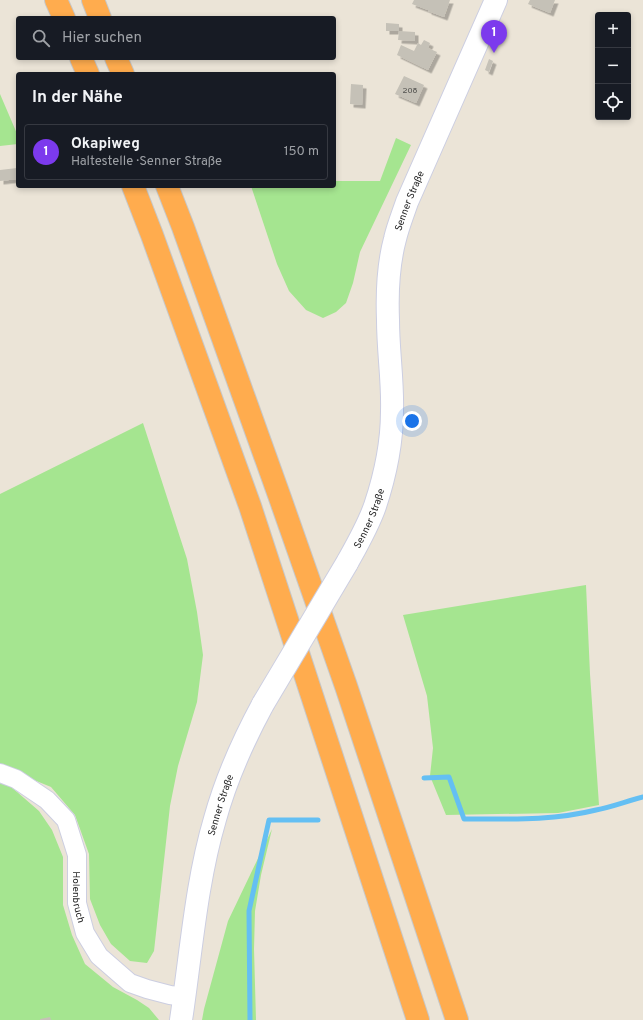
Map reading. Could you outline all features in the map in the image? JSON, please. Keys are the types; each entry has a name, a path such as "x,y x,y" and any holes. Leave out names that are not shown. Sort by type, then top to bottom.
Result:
{"highway":[{"path":"56,0 63,16"},
{"path":"93,0 99,16"},
{"path":"82,60 87,72"},
{"path":"117,60 122,72"},
{"path":"134,188 155,242 250,506 418,1020"},
{"path":"168,188 341,671 457,1020"}],"street":[{"name":"Senner Straße","path":"181,1020 199,893 214,820 237,756 263,704 347,563 361,537 374,507 383,476 389,445 392,413 388,296 394,240 407,202 496,0"},
{"name":"Holenbruch","path":"0,773 16,779 47,800 66,820 77,855 78,903 85,933 99,956 130,983 170,996 185,997"}],"green space":[{"path":"0,94 16,131 16,144 0,146"},
{"path":"396,138 411,145 360,252 353,283 346,303 336,312 323,318 306,310 289,291 277,264 252,188 336,188 336,181 380,181"},
{"path":"143,423 187,559 203,655 197,702 178,766 170,806 154,951 147,963 130,961 111,944 100,925 90,899 89,854 75,815 51,787 0,766 0,494"},
{"path":"586,585 590,674 599,805 558,813 446,815 430,776 433,748 427,696 403,615"},
{"path":"0,783 9,785 39,811 52,830 63,857 63,905 72,935 85,964 113,987 149,1008 159,1020 0,1020"},
{"path":"272,829 261,875 255,911 254,949 256,1020 202,1020 228,921"}],"building":[{"path":"414,0 450,0 444,17 412,4"},
{"path":"530,0 555,0 550,13 528,4"},
{"path":"386,23 399,24 399,31 386,31"},
{"path":"399,31 415,32 415,41 398,40"},
{"path":"424,40 430,43 428,48 437,52 428,70 397,55 401,45 414,51 418,43 421,45"},
{"path":"489,59 493,61 489,72 485,70"},
{"path":"404,76 424,85 416,103 395,94"},
{"path":"351,84 363,85 362,105 350,104"},
{"path":"16,168 16,179 0,181 0,170"},
{"path":"50,1017 51,1020 40,1020 40,1019"}],"waterway":[{"path":"424,778 449,777 464,819 530,819 580,814 643,797"},
{"path":"250,1020 249,911 269,820 318,820"}],"place":[{"name":"Okapiweg","path":"494,53"}]}
